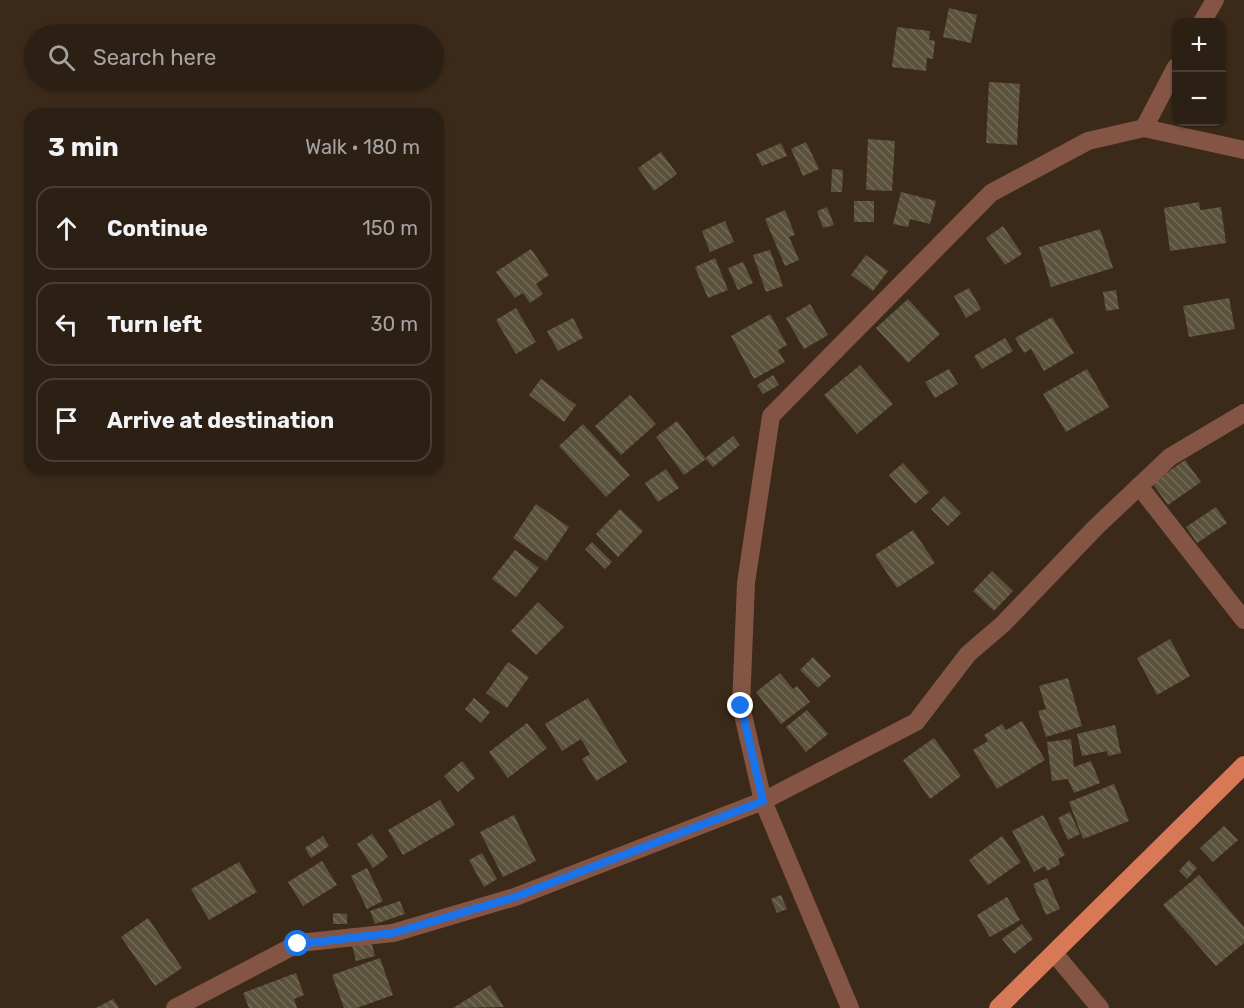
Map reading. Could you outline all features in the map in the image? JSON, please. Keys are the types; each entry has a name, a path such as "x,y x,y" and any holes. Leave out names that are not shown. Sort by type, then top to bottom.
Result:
{"main road":[{"path":"998,1008 1244,765"}],"street":[{"path":"1204,18 1215,0"},
{"path":"1144,128 1173,72"},
{"path":"850,1008 763,801 741,706 746,584 771,416 991,193 1088,141 1144,128 1244,150"},
{"path":"175,1008 298,944 393,933 515,897 763,801 916,723 968,654 1003,624 1096,527 1139,486 1170,457 1244,413"},
{"path":"1139,486 1244,620"},
{"path":"1054,953 1100,1008"}],"building":[{"path":"949,8 977,15 971,43 943,37"},
{"path":"897,27 930,31 929,40 935,41 933,59 927,58 926,71 892,67"},
{"path":"989,82 1020,84 1017,145 986,143"},
{"path":"868,139 895,141 892,191 866,190"},
{"path":"806,142 819,169 803,176 791,149"},
{"path":"781,143 787,156 762,166 756,154"},
{"path":"661,152 677,174 654,191 638,168"},
{"path":"832,169 843,170 842,192 831,192"},
{"path":"901,192 936,201 930,224 910,219 908,227 893,224"},
{"path":"854,201 874,201 874,222 854,222"},
{"path":"1199,202 1200,210 1221,207 1226,243 1170,251 1164,208"},
{"path":"827,207 834,225 823,228 817,211"},
{"path":"785,210 795,235 789,237 799,260 785,266 765,219"},
{"path":"725,221 734,242 710,252 702,231"},
{"path":"1003,226 1022,254 1005,265 986,238"},
{"path":"1100,229 1113,268 1051,287 1039,247"},
{"path":"531,249 549,275 536,284 543,294 530,303 523,293 515,298 496,272"},
{"path":"770,250 783,286 766,292 753,255"},
{"path":"866,255 888,271 873,291 851,275"},
{"path":"715,258 728,290 708,298 695,267"},
{"path":"743,262 753,283 738,290 728,268"},
{"path":"969,288 981,309 966,318 954,296"},
{"path":"1116,290 1119,309 1106,311 1103,292"},
{"path":"1229,298 1235,329 1189,337 1183,306"},
{"path":"908,299 940,334 908,363 876,328"},
{"path":"810,304 828,335 804,349 786,318"},
{"path":"516,308 536,342 516,354 496,320"},
{"path":"770,314 787,345 778,350 785,362 754,379 731,336"},
{"path":"1052,317 1074,353 1044,371 1031,349 1024,353 1015,338"},
{"path":"573,318 583,338 558,351 547,331"},
{"path":"1005,338 1013,351 982,369 974,356"},
{"path":"860,365 893,404 857,434 824,395"},
{"path":"949,369 958,384 935,398 925,382"},
{"path":"1087,369 1109,407 1066,432 1043,394"},
{"path":"773,375 779,385 763,394 757,385"},
{"path":"541,379 576,405 564,422 529,395"},
{"path":"630,395 656,424 621,455 595,426"},
{"path":"677,421 706,459 684,475 656,437"},
{"path":"583,424 630,475 606,497 559,446"},
{"path":"733,436 740,445 713,467 705,458"},
{"path":"1185,460 1201,482 1168,505 1152,483"},
{"path":"903,463 929,492 915,504 889,475"},
{"path":"666,469 679,488 658,502 645,483"},
{"path":"944,496 961,513 948,526 931,509"},
{"path":"536,504 569,527 546,561 513,538"},
{"path":"1216,507 1227,523 1197,543 1186,527"},
{"path":"620,509 643,531 618,557 596,534"},
{"path":"913,530 935,563 897,588 875,555"},
{"path":"592,542 612,562 605,569 585,549"},
{"path":"515,550 539,568 516,597 492,579"},
{"path":"992,571 1013,591 994,611 973,591"},
{"path":"538,602 564,627 536,655 511,631"},
{"path":"1170,639 1190,676 1157,695 1137,658"},
{"path":"813,657 831,676 818,688 800,670"},
{"path":"508,662 529,677 507,708 486,693"},
{"path":"780,673 793,689 797,686 810,702 781,724 756,692"},
{"path":"1068,678 1082,726 1046,737 1038,711 1046,709 1039,686"},
{"path":"474,698 490,712 481,723 465,709"},
{"path":"588,698 627,762 596,781 582,759 590,754 581,739 562,751 545,724"},
{"path":"807,710 828,734 806,752 786,727"},
{"path":"1022,721 1045,760 997,789 973,750 988,741 984,735 1002,724 1006,730"},
{"path":"527,723 547,748 508,778 489,752"},
{"path":"1115,725 1121,753 1108,756 1107,751 1082,756 1077,734"},
{"path":"934,738 961,776 930,799 903,760"},
{"path":"1071,739 1074,767 1091,761 1100,783 1074,793 1068,779 1052,781 1047,742"},
{"path":"462,761 475,778 458,792 444,776"},
{"path":"1114,784 1129,821 1083,839 1069,802"},
{"path":"440,800 455,825 403,855 388,830"},
{"path":"1070,812 1080,834 1068,840 1058,818"},
{"path":"514,815 536,861 503,877 480,832"},
{"path":"1043,815 1065,855 1058,859 1060,864 1047,871 1045,866 1034,872 1012,831"},
{"path":"1224,826 1238,840 1213,862 1200,848"},
{"path":"372,834 388,857 373,868 357,844"},
{"path":"323,836 329,846 311,858 305,848"},
{"path":"1002,836 1021,862 988,885 969,860"},
{"path":"482,853 497,879 484,887 469,860"},
{"path":"1189,860 1197,868 1187,879 1179,871"},
{"path":"322,861 337,885 303,906 288,882"},
{"path":"239,862 257,892 209,920 191,889"},
{"path":"367,868 383,901 367,909 351,876"},
{"path":"1199,875 1244,927 1244,943 1216,966 1163,905"},
{"path":"1047,878 1060,909 1046,915 1033,884"},
{"path":"781,895 787,909 777,913 771,899"},
{"path":"1007,897 1020,920 990,937 977,915"},
{"path":"400,901 405,914 375,924 370,911"},
{"path":"333,913 347,914 347,924 333,924"},
{"path":"148,918 182,968 155,986 121,937"},
{"path":"1022,924 1033,939 1014,954 1002,939"},
{"path":"371,940 375,956 356,961 352,945"},
{"path":"380,958 393,995 357,1008 344,1008 332,975"},
{"path":"296,973 304,995 294,999 297,1008 249,1008 243,993"},
{"path":"490,985 504,1007 453,1008"},
{"path":"113,999 119,1008 96,1008"}],"route":[{"path":"298,944 393,933 515,897 763,801 741,706"}]}
